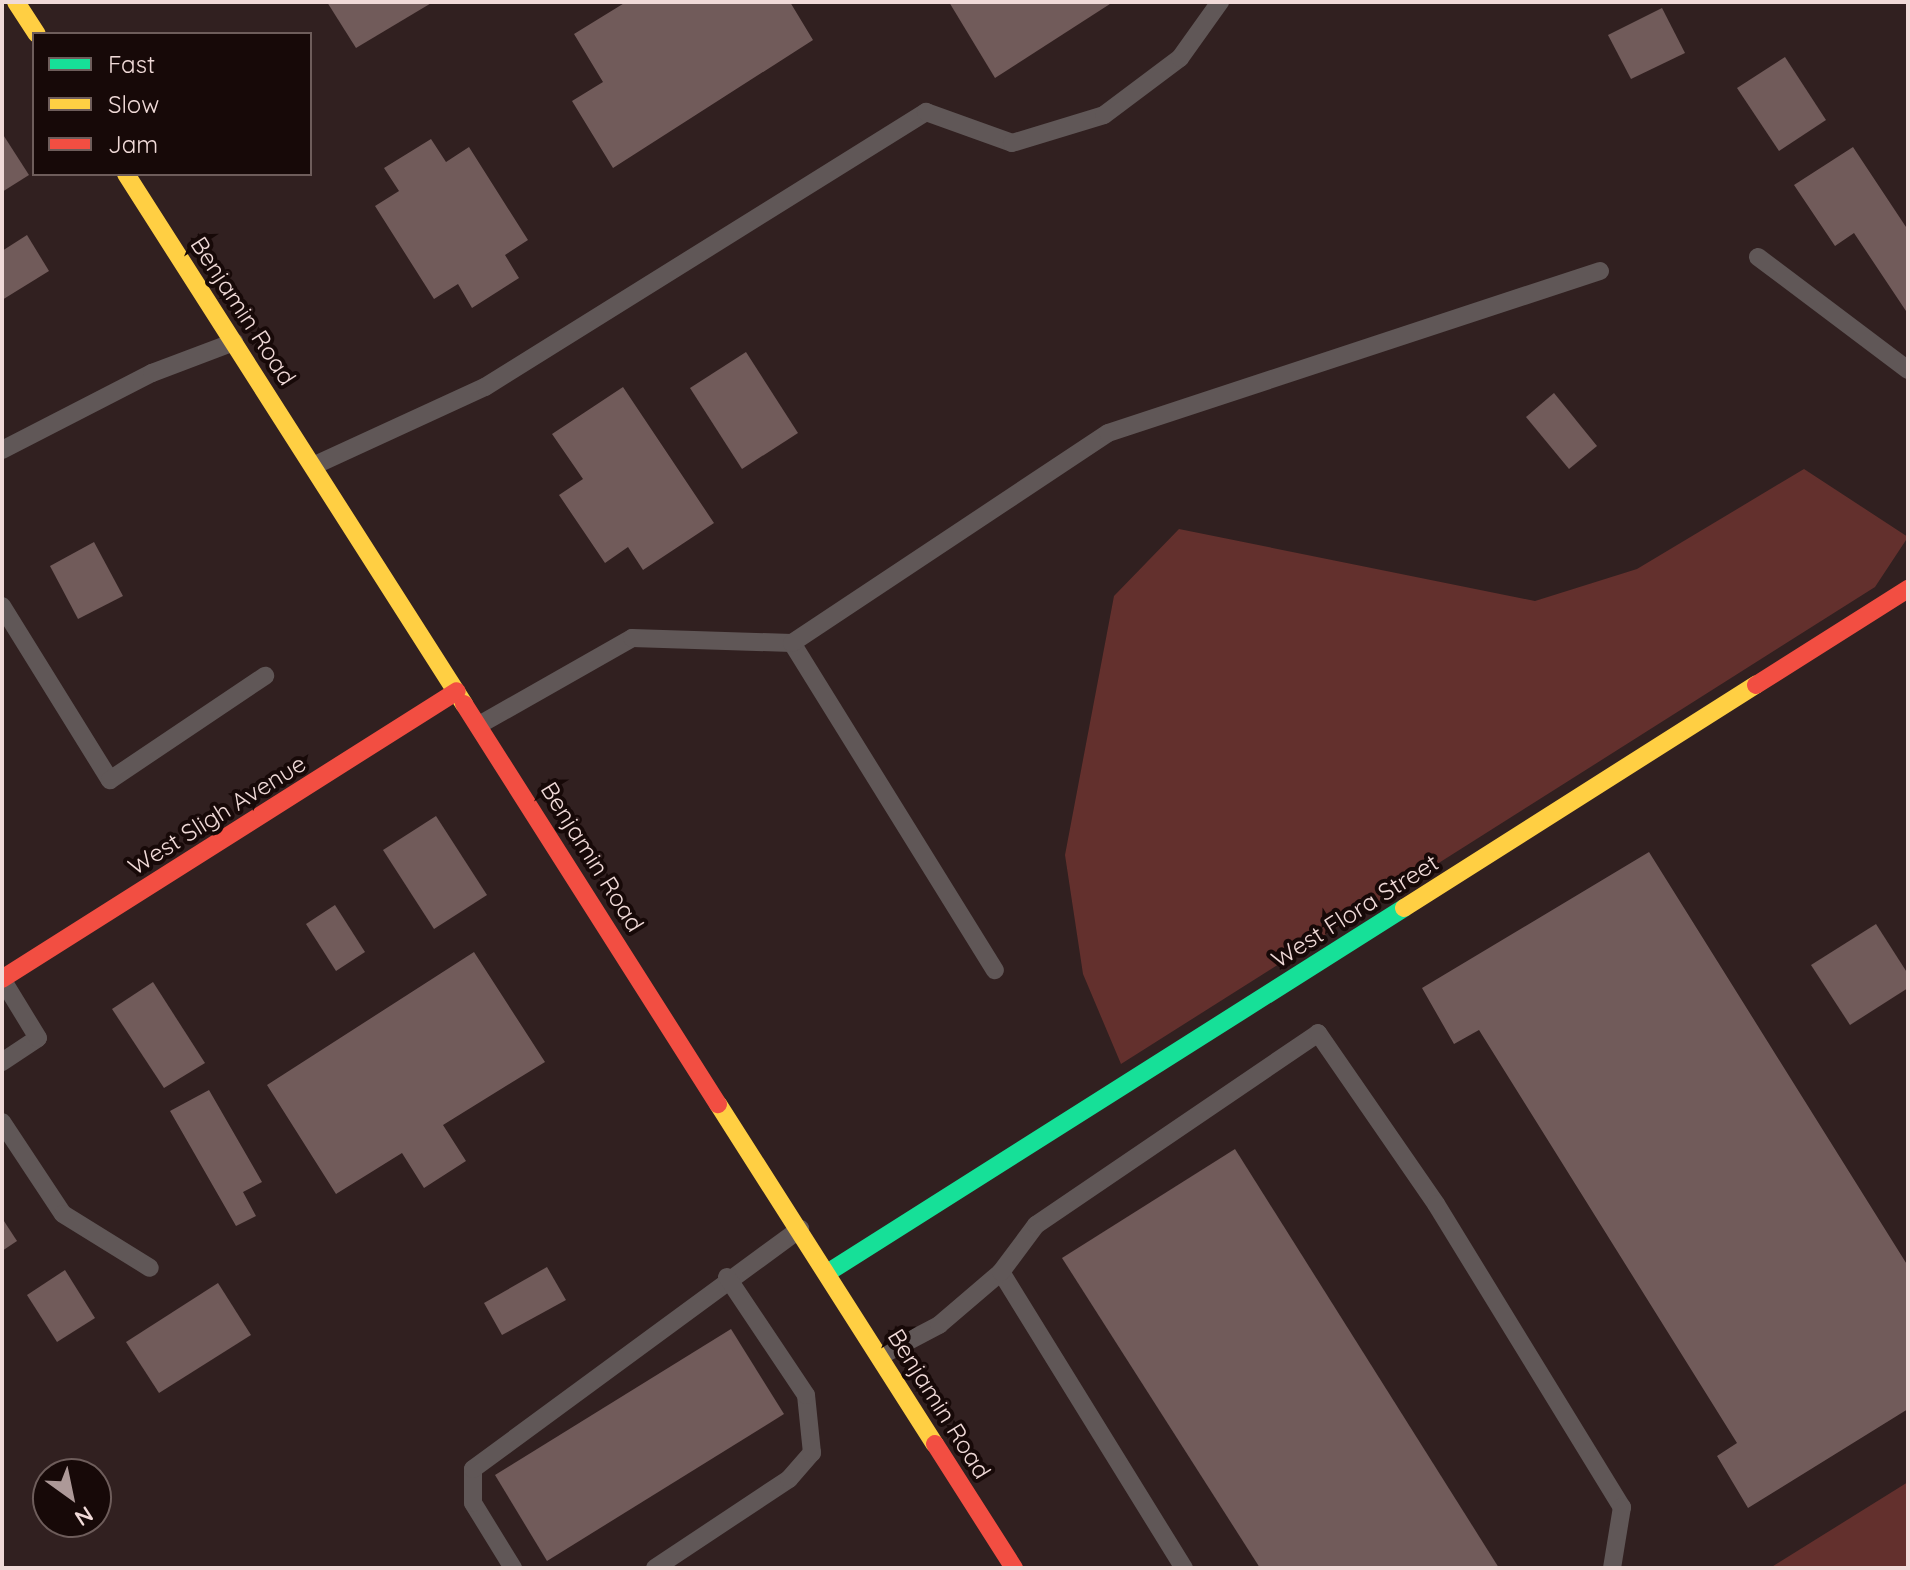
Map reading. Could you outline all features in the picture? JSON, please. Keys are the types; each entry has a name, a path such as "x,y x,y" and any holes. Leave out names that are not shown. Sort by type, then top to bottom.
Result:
{"street":[{"path":"16,2 36,32"},
{"name":"Benjamin Road","path":"127,176 1014,1568"},
{"name":"West Flora Street","path":"827,1273 1908,589"},
{"name":"West Sligh Avenue","path":"2,979 457,691"}],"lane":[{"path":"313,466 485,387 926,112 1012,143 1104,115 1180,58 1220,2"},
{"path":"1758,257 1908,370"},
{"path":"479,725 632,638 792,643 1108,433 1600,271"},
{"path":"2,450 152,373 234,342"},
{"path":"2,606 110,780 265,676"},
{"path":"792,643 995,970"},
{"path":"2,979 38,1038 2,1062"},
{"path":"880,1356 939,1325 1001,1272 1036,1225 1318,1033 1436,1204 1622,1507 1612,1568"},
{"path":"2,1122 63,1214 150,1268"},
{"path":"513,1568 473,1503 473,1469 574,1401 727,1277 800,1229"},
{"path":"1001,1272 1184,1568"},
{"path":"655,1568 789,1479 812,1453 806,1395 727,1277"}],"shaded area":[{"path":"1804,469 1908,537 1875,587 1121,1064 1083,974 1065,855 1114,596 1179,529 1535,601 1637,569"},
{"path":"1908,1482 1908,1568 1770,1568"}],"building":[{"path":"327,2 433,2 356,48"},
{"path":"626,2 790,2 813,40 613,168 572,101 603,82 574,34"},
{"path":"949,2 1113,2 995,78"},
{"path":"1662,8 1685,53 1631,79 1608,35"},
{"path":"1785,57 1826,120 1779,151 1737,88"},
{"path":"2,133 29,175 2,192"},
{"path":"431,139 446,162 469,147 528,240 505,255 519,278 472,308 458,284 434,299 375,206 399,191 384,168"},
{"path":"1853,147 1908,230 1908,314 1854,233 1835,246 1794,185"},
{"path":"27,235 49,271 2,300 2,251"},
{"path":"746,352 798,433 742,469 690,388"},
{"path":"623,387 714,523 643,570 628,547 605,563 559,495 583,479 552,434"},
{"path":"1554,393 1597,446 1569,469 1526,417"},
{"path":"94,542 123,596 78,619 50,566"},
{"path":"436,816 487,895 434,929 383,850"},
{"path":"1649,852 1908,1266 1908,1409 1748,1508 1717,1456 1737,1443 1479,1030 1454,1044 1422,988"},
{"path":"335,905 365,952 336,971 306,924"},
{"path":"1876,924 1908,974 1908,988 1850,1025 1811,965"},
{"path":"474,952 545,1062 443,1125 466,1161 424,1188 402,1153 336,1194 267,1085"},
{"path":"153,982 205,1063 164,1088 112,1009"},
{"path":"209,1090 262,1182 243,1192 256,1216 236,1226 170,1111"},
{"path":"1235,1149 1499,1568 1260,1568 1062,1258"},
{"path":"2,1218 17,1241 2,1251"},
{"path":"547,1267 566,1300 502,1335 484,1303"},
{"path":"65,1270 95,1318 57,1342 27,1295"},
{"path":"218,1283 251,1335 159,1393 126,1342"},
{"path":"731,1329 784,1414 547,1561 495,1475"}],"traffic: fast":[{"path":"827,1273 1404,908"}],"traffic: slow":[{"path":"16,2 36,32"},
{"path":"127,176 464,704"},
{"path":"1404,908 1756,685"},
{"path":"718,1104 935,1444"}],"traffic: jam":[{"path":"1756,685 1908,589"},
{"path":"2,979 457,691"},
{"path":"464,704 718,1104"},
{"path":"935,1444 1014,1568"}]}
